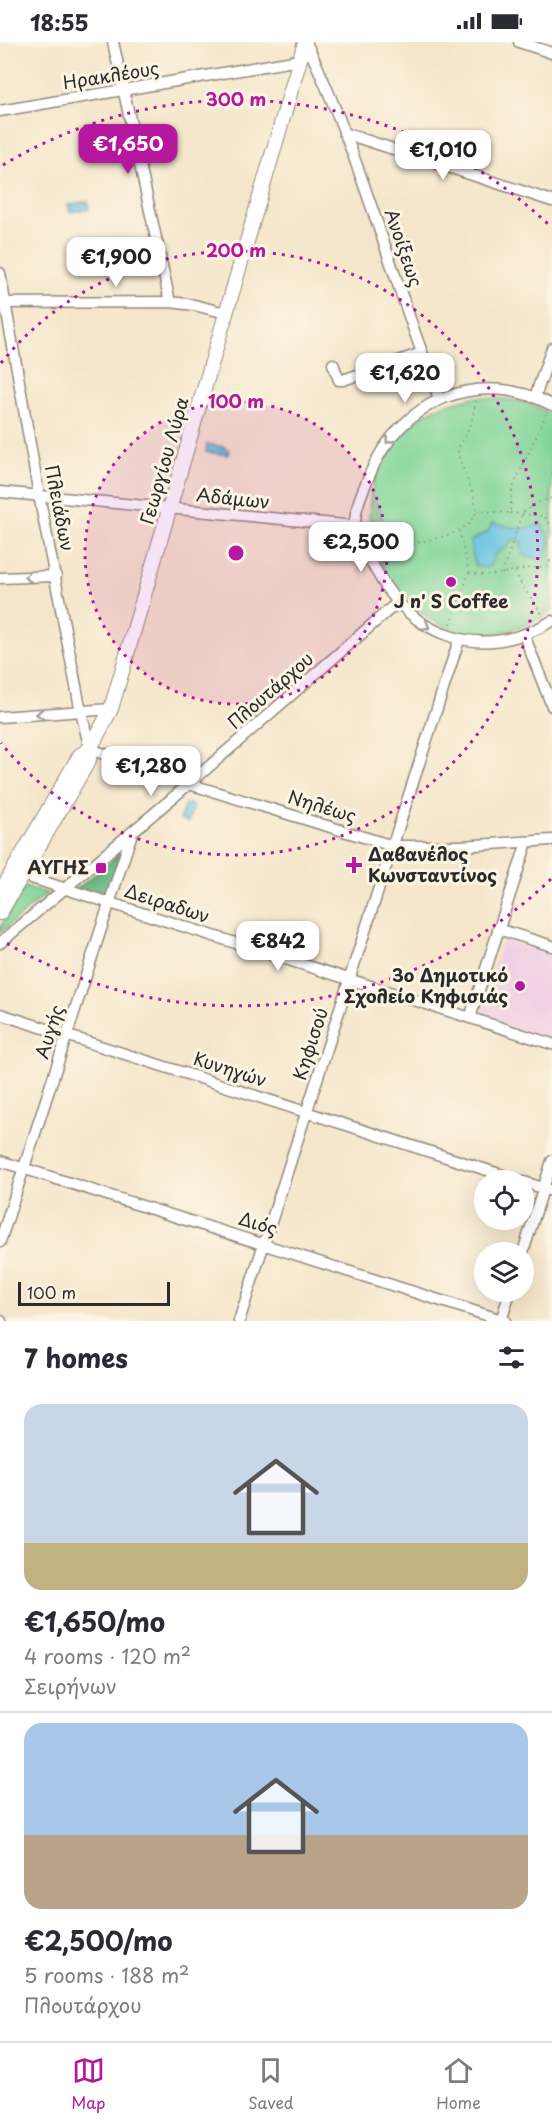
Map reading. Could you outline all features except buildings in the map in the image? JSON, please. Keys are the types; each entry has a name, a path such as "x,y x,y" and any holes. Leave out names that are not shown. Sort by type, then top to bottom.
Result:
{"main road":[{"name":"Γεωργίου Λύρα","path":"0,913 17,873 80,755 90,749 111,709 306,42"},
{"name":"Γεωργίου Λύρα","path":"0,893 17,873"}],"street":[{"path":"113,42 170,302"},
{"name":"Ανοίξεως","path":"306,42 322,74 344,133 439,399"},
{"path":"519,42 552,53"},
{"name":"Ηρακλέους","path":"0,111 299,60"},
{"path":"344,133 552,201"},
{"name":"Πλειάδων","path":"0,273 3,303 39,495 90,749"},
{"path":"3,303 170,302 194,305 226,314"},
{"path":"535,397 552,348"},
{"path":"333,364 339,380 343,380 422,353"},
{"path":"550,622 524,635 492,640 459,640 447,636 419,622 398,602 380,579 355,526 356,512 362,494 381,450 392,434 421,409 439,399 475,390 518,392 551,405"},
{"name":"Αδάμων","path":"0,492 355,526"},
{"path":"0,578 56,576"},
{"name":"Πλουτάρχου","path":"0,944 189,784 398,602"},
{"path":"524,635 552,706"},
{"name":"Κηφισού","path":"239,1321 459,640"},
{"path":"0,717 111,709"},
{"name":"Νηλέως","path":"90,749 189,784 393,846 461,846 552,840"},
{"name":"Αυγής","path":"0,1242 132,832"},
{"path":"470,1018 527,842"},
{"name":"Δειραδων","path":"17,873 552,1044"},
{"path":"498,929 552,946"},
{"name":"Κυνηγών","path":"0,1014 487,1170"},
{"name":"Διός","path":"0,1161 503,1321"},
{"path":"527,1242 548,1190 552,1161"},
{"path":"503,1321 508,1302"}],"path":[{"path":"368,555 459,531 469,524 477,511 458,455 459,447 471,423 476,401 475,390"},
{"path":"510,513 512,490 551,405"},
{"path":"502,574 522,513 539,502 552,498"},
{"path":"477,511 543,516 552,526"},
{"path":"447,636 469,573 459,531"},
{"path":"469,573 485,576 547,566 552,558"},
{"path":"515,570 522,584 550,622"}],"shaded area":[{"name":"3ο Δημοτικό Σχολείο Κηφισιάς","path":"502,939 552,954 552,1041 480,1017"}],"green space":[{"path":"474,397 525,403 552,416 552,611 520,627 485,634 473,634 448,628 414,606 397,589 384,571 375,550 370,529 369,507 373,485 381,464 394,444 420,418 432,410"},
{"path":"121,852 108,901 77,889"},
{"path":"24,887 47,893 0,933 0,928"}],"water":[{"path":"88,201 89,209 70,212 68,205"},
{"path":"207,444 224,447 229,450 228,455 206,452"},
{"path":"492,523 522,529 542,525 550,542 544,559 524,556 520,541 511,539 508,546 495,554 489,568 475,566 470,541 488,532"},
{"path":"185,804 193,807 188,822 180,819"}],"place":[{"name":"J n' S Coffee","path":"451,582"},
{"name":"Δαβανέλος Κωνσταντίνος","path":"354,865"},
{"name":"ΑΥΓΗΣ","path":"101,868"},
{"name":"3ο Δημοτικό Σχολείο Κηφισιάς","path":"520,986"}]}
